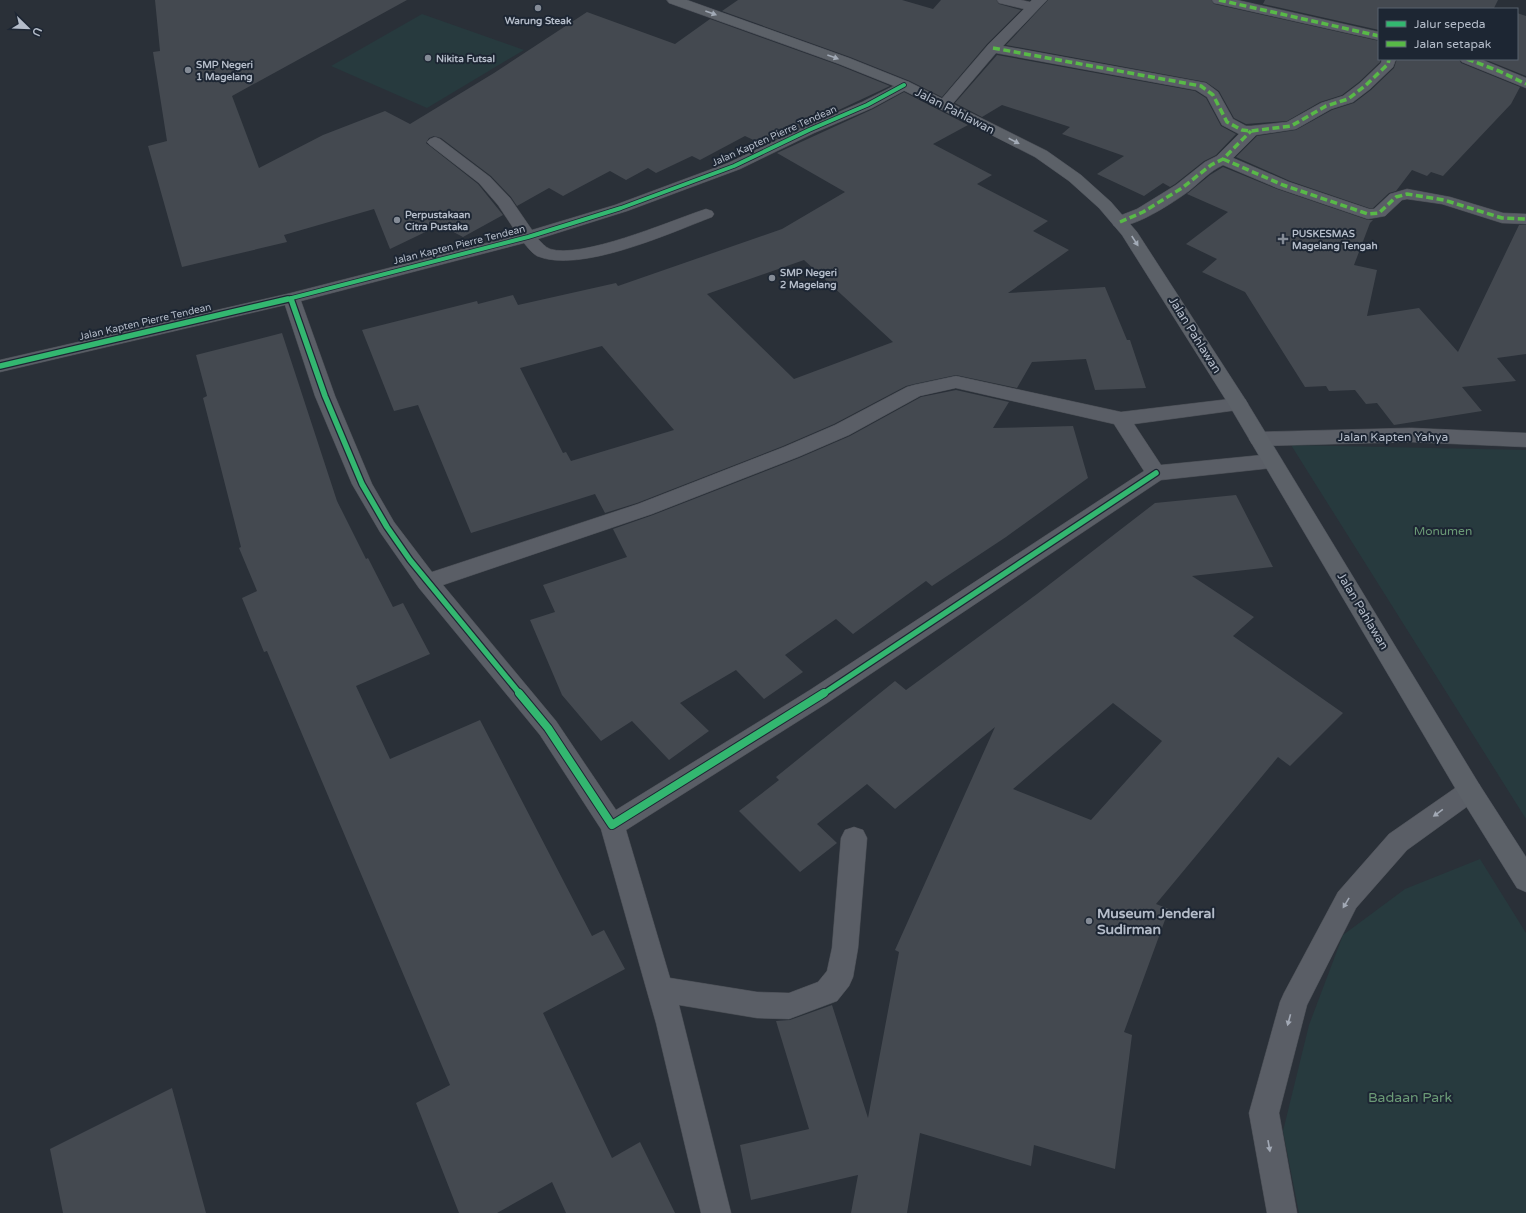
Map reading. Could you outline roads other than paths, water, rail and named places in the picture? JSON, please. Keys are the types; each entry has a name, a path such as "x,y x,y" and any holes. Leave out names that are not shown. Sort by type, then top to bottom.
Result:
{"main road":[{"name":"Jalan Pahlawan","path":"674,0 844,61 904,85 1041,154 1075,178 1105,205 1129,232 1238,404 1470,791 1526,880"}],"street":[{"path":"1004,0 1037,4"},
{"path":"1219,0 1378,36"},
{"path":"944,105 993,48 1037,4"},
{"path":"993,48 1201,86 1213,95 1227,122 1242,130 1251,131 1292,126 1326,106 1348,99 1365,86 1388,64 1389,60"},
{"path":"1470,60 1499,71 1526,84"},
{"name":"Jalan Kapten Pierre Tendean","path":"0,366 291,298 528,237 621,208 734,166 809,130 867,105 904,85"},
{"path":"1120,222 1143,212 1175,192 1211,165 1223,159 1251,131"},
{"path":"435,142 488,184 505,203 528,237 542,252 556,256 570,256 597,252 706,214"},
{"path":"1223,159 1283,185 1368,214 1379,214 1396,197 1407,194 1444,200 1502,218 1526,219"},
{"path":"291,298 325,396 362,484 387,527 427,582 548,728 612,825 660,989 716,1213"},
{"path":"427,582 660,504 842,430 914,391 956,382 1121,419 1238,404"},
{"path":"1121,419 1156,473"},
{"name":"Jalan Kapten Yahya","path":"1259,439 1411,435 1526,440"},
{"path":"612,825 672,790 850,676 1156,473 1272,461"},
{"path":"1282,1213 1264,1113 1294,1002 1347,900 1398,842 1470,791"},
{"path":"660,989 757,1005 789,1006 827,992 839,977 845,948 854,838"}],"place":[{"name":"Warung Steak","path":"538,8"},
{"name":"Nikita Futsal","path":"428,58"},
{"name":"SMP Negeri 1 Magelang","path":"188,70"},
{"name":"Perpustakaan Citra Pustaka","path":"397,220"},
{"name":"PUSKESMAS Magelang Tengah","path":"1283,239"},
{"name":"SMP Negeri 2 Magelang","path":"772,278"},
{"name":"Museum Jenderal Sudirman","path":"1089,921"}],"park label":[{"name":"Monumen","path":"1443,531"},
{"name":"Badaan Park","path":"1410,1097"}]}
